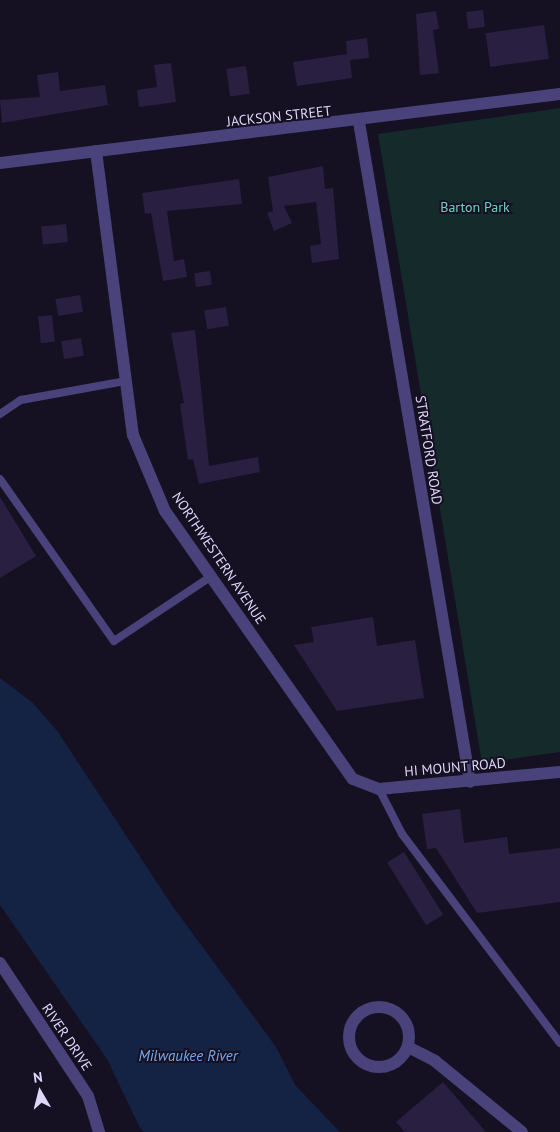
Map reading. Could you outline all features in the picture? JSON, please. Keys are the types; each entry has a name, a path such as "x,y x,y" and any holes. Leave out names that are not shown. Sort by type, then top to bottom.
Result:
{"street":[{"name":"JACKSON STREET","path":"0,163 359,122 560,94"},
{"name":"STRATFORD ROAD","path":"359,122 470,782"},
{"name":"NORTHWESTERN AVENUE","path":"96,151 133,435 165,511 353,779"},
{"name":"HI MOUNT ROAD","path":"353,779 379,789 470,782 560,772"},
{"name":"RIVER DRIVE","path":"0,963 88,1096 100,1132"},
{"path":"380,1008 395,1011 408,1027 408,1048 396,1062 369,1066 354,1054 351,1027 364,1011 380,1008"},
{"path":"408,1048 435,1061 522,1132"}],"lane":[{"path":"0,414 21,400 126,381"},
{"path":"0,479 114,641 212,576"},
{"path":"379,789 402,834 560,1043"}],"green space":[{"name":"Barton Park","path":"560,108 560,752 482,763 378,134"}],"water":[{"name":"Milwaukee River","path":"0,678 33,703 58,732 171,904 276,1047 295,1085 340,1132 144,1132 140,1128 107,1059 0,905"}],"building":[{"path":"483,10 485,27 468,29 466,12"},
{"path":"436,11 439,29 433,30 439,73 420,75 416,14"},
{"path":"544,25 549,59 490,67 486,33"},
{"path":"367,38 369,58 350,60 352,78 297,86 293,62 347,54 346,41"},
{"path":"171,63 176,102 139,107 137,90 157,87 154,65"},
{"path":"246,66 250,94 230,97 226,69"},
{"path":"58,72 60,91 105,85 108,105 2,123 0,100 40,97 37,75"},
{"path":"323,166 325,189 333,188 339,259 312,263 310,246 321,244 316,202 284,206 292,223 274,231 267,213 273,211 268,177"},
{"path":"239,179 242,204 167,211 174,261 184,259 187,277 163,281 151,213 145,214 142,193"},
{"path":"66,224 68,242 43,245 41,227"},
{"path":"210,271 212,285 196,287 194,273"},
{"path":"80,295 83,312 58,316 55,299"},
{"path":"226,307 229,326 207,329 204,310"},
{"path":"52,315 55,342 41,343 38,316"},
{"path":"195,330 209,466 258,457 260,472 199,484 193,459 188,460 180,404 184,403 171,333"},
{"path":"81,338 84,356 64,359 61,341"},
{"path":"0,497 36,556 0,578"},
{"path":"373,617 377,646 415,640 424,698 337,711 294,645 314,642 311,627"},
{"path":"460,809 464,843 507,837 509,854 560,848 560,902 477,913 436,848 427,849 422,814"},
{"path":"404,852 443,915 426,925 387,863"},
{"path":"443,1082 486,1132 405,1132 396,1122"}]}
